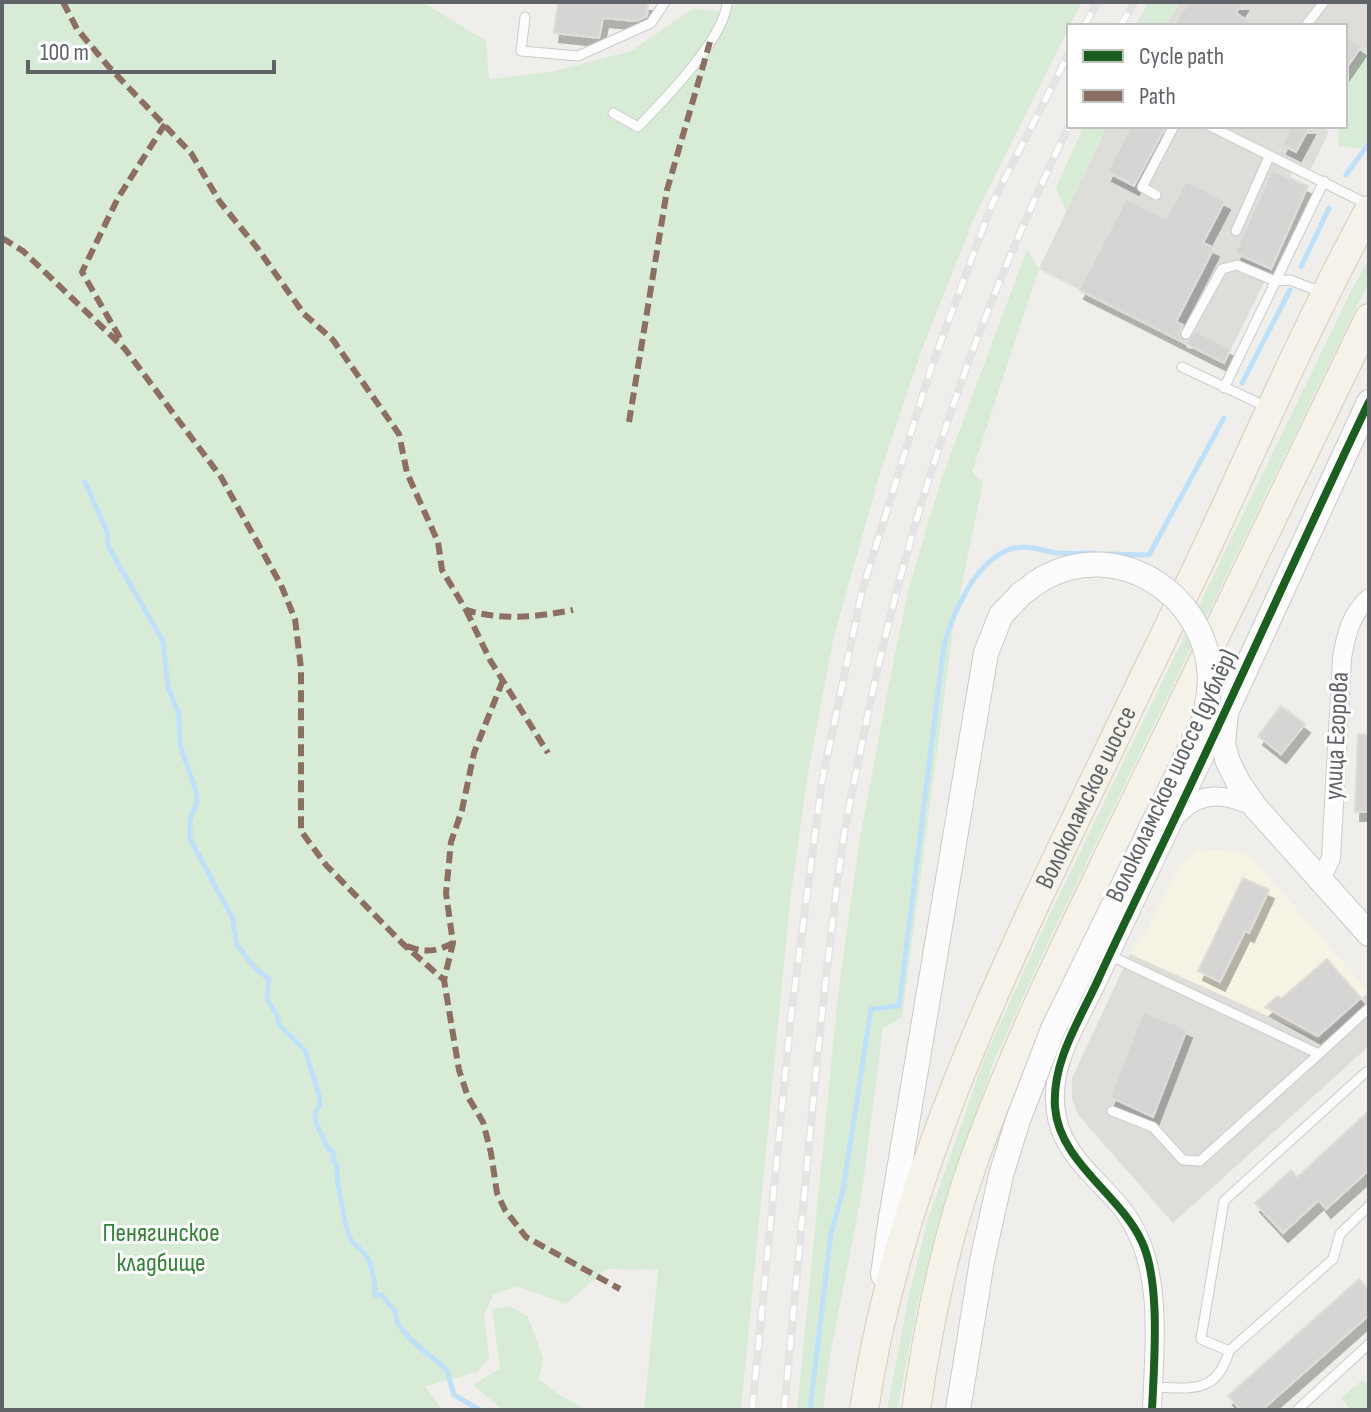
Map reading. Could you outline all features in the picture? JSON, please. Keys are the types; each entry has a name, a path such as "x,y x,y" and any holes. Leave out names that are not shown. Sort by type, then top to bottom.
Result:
{"main road":[{"name":"Волоколамское шоссе","path":"864,1410 874,1351 909,1220 959,1078 1008,962 1231,496 1324,293 1369,207"},
{"name":"Волоколамское шоссе","path":"916,1410 933,1307 974,1159 1010,1068 1070,935 1369,318"},
{"name":"Волоколамское шоссе (дублёр)","path":"1226,712 1369,402"},
{"path":"874,1351 890,1224 986,653 1001,615 1022,593 1044,578 1081,567 1113,566 1144,575 1171,592 1191,616 1205,645 1210,677 1204,720 1053,1029 1018,1120 1001,1175 982,1261 958,1410"},
{"path":"1156,757 1263,632"},
{"path":"1226,712 1223,744 1239,784 1256,808 1369,934"}],"street":[{"name":"улица Егорова","path":"1321,880 1331,858 1342,658 1350,621 1369,598"},
{"name":"Волоколамское шоссе (дублёр)","path":"1152,1410 1154,1315 1143,1244 1124,1211 1071,1151 1055,1108 1056,1079 1109,955 1226,712"},
{"path":"1175,818 1187,805 1209,796 1238,799 1256,808"}],"lane":[{"path":"525,17 521,51 578,56 651,23 665,2"},
{"path":"613,113 638,127 673,90 710,42 727,12 727,2"},
{"path":"1307,24 1324,2"},
{"path":"1156,195 1142,187 1173,128"},
{"path":"1214,128 1324,181 1369,207"},
{"path":"1236,231 1269,157"},
{"path":"1224,388 1324,181"},
{"path":"1186,334 1222,269 1237,265 1275,281 1290,280 1324,293"},
{"path":"1182,367 1270,409"},
{"path":"1109,955 1319,1054"},
{"path":"1112,1111 1153,1127 1183,1160 1200,1161 1369,1008"},
{"path":"1229,1351 1201,1339 1224,1201 1369,1072"},
{"path":"1153,1387 1198,1389 1224,1369 1229,1351 1333,1259 1340,1234 1369,1206"},
{"path":"1297,1410 1369,1344"}],"shaded area":[{"path":"1180,2 1369,2 1369,44 1347,75 1347,24 1166,24"},
{"path":"1106,128 1322,128 1329,131 1311,169 1296,163 1290,178 1308,186 1224,363 1039,269"},
{"path":"1197,851 1243,853 1257,864 1369,992 1317,1039 1130,954 1144,935 1181,864"},
{"path":"1130,954 1317,1038 1369,992 1369,1046 1173,1223 1079,1116 1072,1099 1072,1078"}],"green space":[{"name":"Пенягинское кладбище","path":"2,2 422,2 486,41 489,79 551,72 631,51 694,8 718,11 739,2 1082,2 1071,24 1067,24 1067,32 974,218 924,344 881,470 833,640 807,779 790,902 741,1410 644,1410 658,1270 606,1269 566,1304 517,1286 493,1295 484,1314 489,1358 477,1372 425,1386 442,1410 2,1410"},
{"path":"1149,2 1180,2 1166,24 1136,24"},
{"path":"1369,44 1369,139 1363,148 1338,146 1339,128 1347,128 1347,75"},
{"path":"1083,128 1106,128 1066,212 1056,187"},
{"path":"1027,249 1039,269 972,472 983,483 954,622 902,1017 883,1028 862,1191 831,1351 823,1410 797,1410 838,995 859,844 887,694 908,591 941,480"},
{"path":"1369,259 1369,282 1052,934 994,1061 938,1224 918,1303 897,1410 887,1410 927,1222 985,1057 1043,929"},
{"path":"510,1306 528,1317 543,1358 539,1379 587,1410 503,1410 473,1385 500,1368 492,1309"},
{"path":"1362,1380 1369,1388 1369,1410 1351,1410 1341,1399"}],"building":[{"path":"558,2 648,2 647,16 636,21 603,18 599,38 554,33"},
{"path":"1189,2 1243,2 1236,13 1252,24 1174,24"},
{"path":"1347,37 1361,47 1347,67"},
{"path":"1130,128 1165,128 1134,186 1107,172"},
{"path":"1291,128 1309,128 1296,152 1282,145"},
{"path":"1272,170 1308,186 1271,269 1235,253"},
{"path":"1186,181 1225,201 1203,243 1214,248 1176,322 1183,325 1179,335 1182,340 1187,341 1196,331 1231,349 1224,363 1079,290 1126,199 1166,219"},
{"path":"1281,706 1305,724 1281,754 1258,736"},
{"path":"1358,734 1369,735 1369,812 1355,812"},
{"path":"1243,878 1269,890 1249,933 1245,931 1220,982 1198,971"},
{"path":"1327,959 1361,998 1318,1036 1265,1007 1278,996 1281,999"},
{"path":"1143,1012 1187,1029 1153,1117 1110,1097"},
{"path":"1369,1111 1369,1170 1326,1209 1319,1200 1283,1233 1255,1203 1291,1170 1297,1177"},
{"path":"1359,1279 1369,1290 1369,1315 1262,1410 1241,1410 1228,1396"}],"waterway":[{"path":"1346,175 1369,143"},
{"path":"1301,267 1329,208"},
{"path":"1242,383 1290,290"},
{"path":"1104,554 1149,555 1224,418"},
{"path":"85,482 107,532 108,546 163,641 168,687 179,715 180,745 196,791 190,839 232,917 237,945 255,968 269,979 267,999 279,1025 305,1050 319,1095 316,1123 328,1149 334,1153 341,1203 351,1240 370,1262 375,1295 382,1295 395,1311 398,1324 410,1339 447,1370 454,1395 480,1410"},
{"path":"810,1410 831,1233 843,1190 871,1009 899,1006 948,631 968,588 988,563 1000,554 1020,547 1057,553 1094,553"}],"railway":[{"path":"1085,24 1098,2"},
{"path":"1121,24 1135,2"},
{"path":"752,1410 791,1016 822,781 862,591 931,368 992,204 1067,57"},
{"path":"784,1410 818,1054 843,841 879,663 921,505 973,350 1002,275 1068,128"}],"marked path":[{"path":"63,2 77,29 108,66 191,153 220,202 304,314 333,340 399,434 407,473 438,542 442,570 466,610 493,616 520,617 573,610"},
{"path":"629,422 667,190 710,42"},
{"path":"120,338 82,272 118,198 165,124"},
{"path":"2,238 23,251 125,349 221,477 281,585 295,619 301,668 301,831 326,865 403,944 444,980"},
{"path":"466,610 490,660 548,753"},
{"path":"503,680 474,753 462,810 451,842 446,893 453,943 444,980 459,1070 468,1097 483,1122 497,1193 505,1210 526,1237 620,1289"},
{"path":"407,946 430,950 453,943"}],"cycle path":[{"path":"1152,1410 1155,1324 1148,1259 1142,1242 1120,1208 1067,1145 1055,1107 1058,1074 1075,1027 1369,402"}]}
